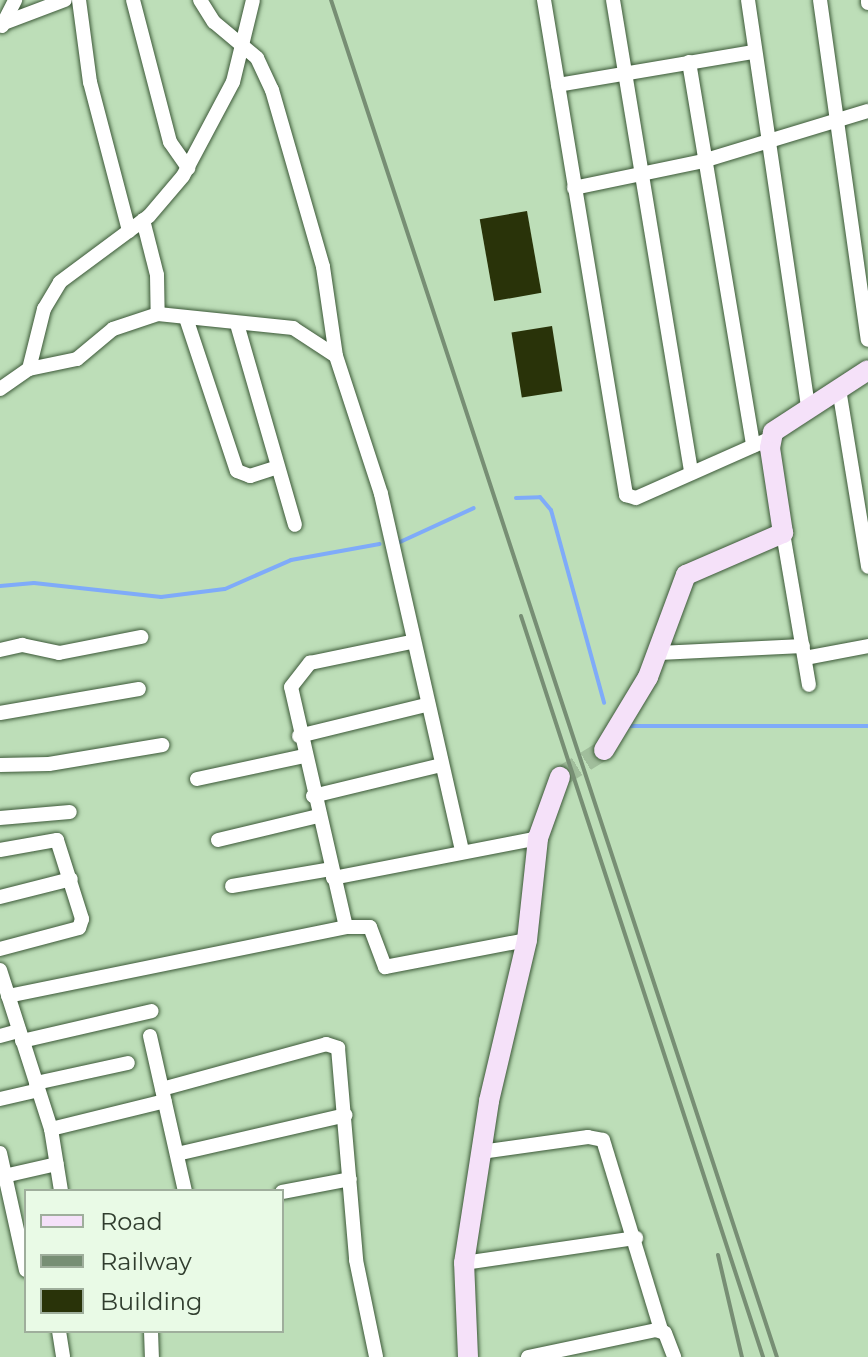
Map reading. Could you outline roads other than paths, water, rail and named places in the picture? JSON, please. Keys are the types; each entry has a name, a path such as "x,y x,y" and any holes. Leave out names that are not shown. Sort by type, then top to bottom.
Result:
{"street":[{"path":"2,27 15,0"},
{"path":"2,27 65,0"},
{"path":"79,0 90,82 129,231"},
{"path":"133,0 170,142 188,168"},
{"path":"200,0 214,22 245,43 272,90 323,267 336,356 381,494 411,642 462,850"},
{"path":"29,369 51,293 143,220 188,168 224,103 245,43 253,0"},
{"path":"544,0 626,495 636,498 761,442 808,407 868,370"},
{"path":"613,0 691,473"},
{"path":"748,0 808,407"},
{"path":"820,0 834,121 868,340"},
{"path":"558,85 754,52"},
{"path":"689,62 703,161 783,533 809,685"},
{"path":"574,188 703,161 868,111"},
{"path":"143,220 157,275 158,314"},
{"path":"0,389 29,369 77,359 113,329 158,314 293,328 336,356"},
{"path":"186,318 237,471 250,476 278,467"},
{"path":"237,324 295,525"},
{"path":"839,389 868,567"},
{"path":"604,750 631,712 659,653 686,575 783,533"},
{"path":"0,650 22,645 59,653 141,637"},
{"path":"346,927 290,696 303,666 411,642"},
{"path":"659,653 804,652 868,646"},
{"path":"0,713 139,689"},
{"path":"299,736 426,705"},
{"path":"0,765 60,763 162,745"},
{"path":"197,779 304,756"},
{"path":"313,796 441,765"},
{"path":"468,1357 464,1263 481,1152 527,940 538,838 560,777"},
{"path":"0,818 70,812"},
{"path":"218,840 318,816"},
{"path":"232,886 332,873 538,838"},
{"path":"0,850 57,840 82,919 79,928 0,949"},
{"path":"0,897 71,879"},
{"path":"8,996 346,927 370,927 385,967 527,940"},
{"path":"1,975 51,1129 61,1189"},
{"path":"0,1036 21,1036 152,1011"},
{"path":"150,1036 185,1189"},
{"path":"51,1129 332,1044 341,1053 356,1260 376,1357"},
{"path":"0,1099 37,1086 128,1063"},
{"path":"177,1154 346,1115"},
{"path":"481,1152 588,1137 603,1140 636,1238 661,1330 674,1357"},
{"path":"0,1153 24,1261"},
{"path":"4,1176 57,1164"},
{"path":"284,1192 350,1179"},
{"path":"464,1263 636,1238"},
{"path":"528,1357 550,1355 601,1341 661,1330"},
{"path":"59,1333 63,1357"},
{"path":"151,1333 152,1357"},
{"path":"601,1341 604,1357"}],"waterway":[{"path":"516,498 540,497 551,510 604,703"},
{"path":"400,542 474,508"},
{"path":"0,586 34,583 161,597 225,589 291,560 380,544"},
{"path":"630,726 868,726"}],"tunnel":[{"path":"560,777 604,750"}],"railway":[{"path":"331,0 777,1357"},
{"path":"521,616 763,1357"},
{"path":"718,1255 742,1357"}]}
